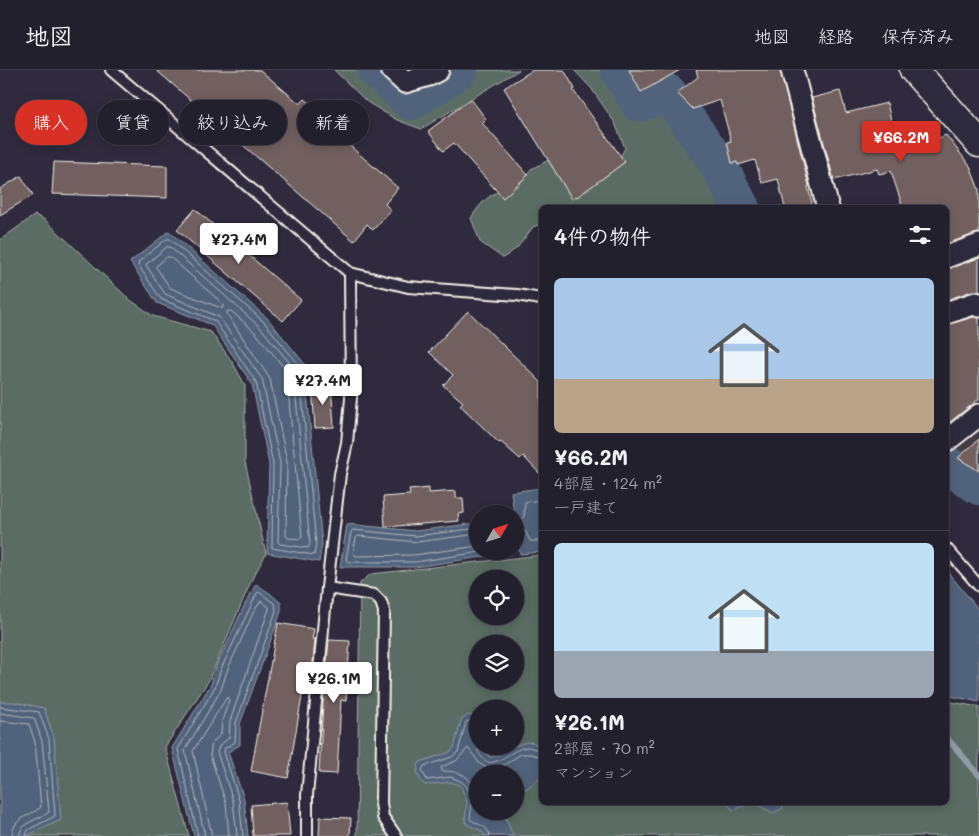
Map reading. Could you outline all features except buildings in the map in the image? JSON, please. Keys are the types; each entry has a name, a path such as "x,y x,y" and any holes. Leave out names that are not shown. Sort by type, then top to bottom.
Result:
{"street":[{"path":"392,70 405,82 429,75 438,70"},
{"path":"792,70 827,205"},
{"path":"914,70 979,143"},
{"path":"949,255 979,245"},
{"path":"949,312 976,303 979,306"},
{"path":"949,439 979,415"}],"lane":[{"path":"111,70 350,273 408,287 517,295 539,299"},
{"path":"307,836 307,795 327,588 340,474 347,443 350,407 350,273"},
{"path":"949,551 979,586"},
{"path":"327,588 374,595 381,602 384,612 381,803 383,817 396,836"}],"shaded area":[{"path":"979,431 979,480 949,458 949,455"}],"green space":[{"path":"334,70 371,70 410,106 464,70 519,70 421,129 397,120 369,103 369,100 365,100"},
{"path":"574,70 614,70 638,108 666,98 734,205 539,205 539,225 533,227 517,248 503,258 480,242 471,218 485,200 502,190 518,186 531,169 549,160 618,161 625,148 615,123 591,88"},
{"path":"35,215 45,220 129,299 153,316 211,332 233,363 245,385 245,462 266,554 252,579 209,680 165,747 189,836 0,836 0,240"},
{"path":"539,555 539,805 949,805 949,702 979,707 979,836 357,836 360,583 371,574 496,560 524,560 524,557"}],"water":[{"path":"169,231 268,319 304,363 322,544 319,562 267,553 269,464 252,384 212,325 157,303 130,262"},
{"path":"539,488 539,552 524,554 524,505 513,505 511,492"},
{"path":"347,524 416,531 469,524 469,559 415,567 340,567"},
{"path":"949,574 979,610 979,702 949,696"},
{"path":"256,584 281,603 281,612 240,724 240,745 228,752 244,799 248,836 194,836 172,748 211,684 216,667"},
{"path":"0,702 13,702 44,708 54,738 61,820 26,836 0,836"},
{"path":"468,715 469,755 488,755 490,758 498,755 524,755 524,743 530,742 539,746 539,779 526,789 524,789 524,765 469,765 469,820 507,820 513,836 486,836 480,830 468,825 465,821 467,802 459,785 451,782 425,785 421,780 418,771 420,762 450,752 454,748 461,720"},
{"path":"728,805 747,805 733,810"},
{"path":"758,805 784,805 782,809 773,813"}],"waterway":[{"path":"376,70 411,101 459,70"},
{"path":"619,70 639,103 668,93 717,162 739,205"},
{"path":"949,466 979,486"},
{"path":"949,740 979,775"}]}
